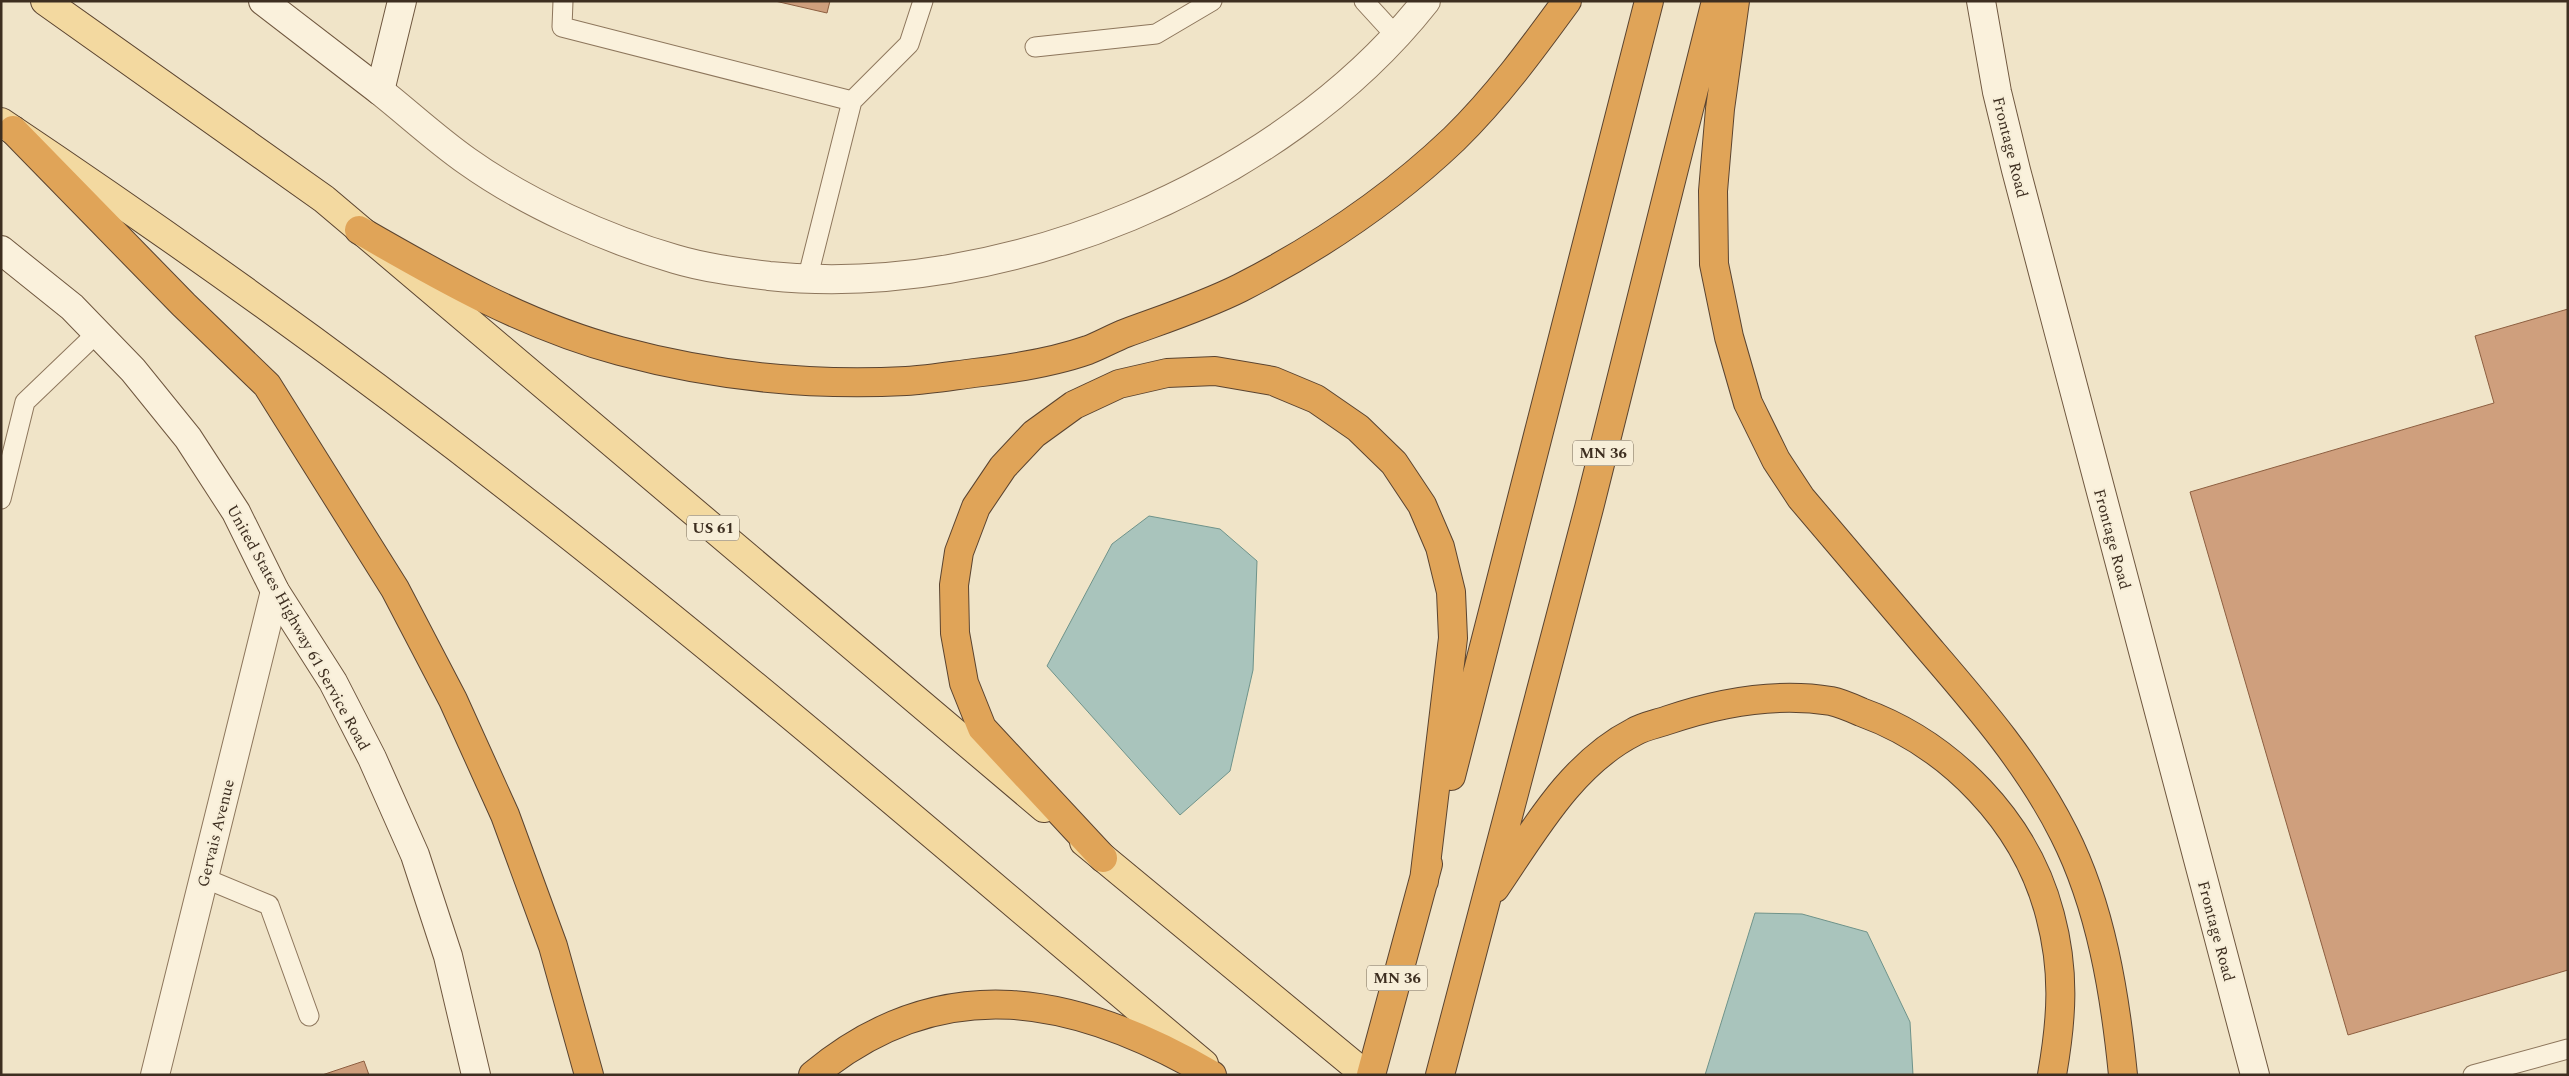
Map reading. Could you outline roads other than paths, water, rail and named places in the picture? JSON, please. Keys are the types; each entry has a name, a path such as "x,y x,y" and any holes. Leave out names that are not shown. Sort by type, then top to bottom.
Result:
{"highway":[{"path":"359,230 451,283 540,324 619,350 713,372 810,382 888,382 1005,369 1086,350 1125,333 1161,321 1238,289 1312,249 1392,193 1454,138 1520,66 1567,1"},
{"name":"MN 36","path":"1371,1075 1424,881 1649,1"},
{"name":"MN 36","path":"1440,1075 1589,508 1716,1"},
{"path":"1736,1 1719,118 1713,191 1714,264 1730,337 1748,403 1776,460 1801,498 1986,714 2029,772 2064,834 2088,892 2107,966 2119,1031 2123,1075"},
{"path":"7,126 184,305 268,386 395,589 454,700 505,815 553,946 589,1075"},
{"path":"1103,858 982,728 964,683 955,632 954,585 958,552 976,507 1003,467 1034,434 1074,404 1119,384 1135,380 1168,373 1215,371 1273,381 1316,399 1358,428 1394,463 1422,505 1440,547 1450,592 1453,638 1424,881"},
{"path":"1484,903 1559,795 1594,758 1634,731 1731,702 1782,697 1833,702 1884,720 1930,746 1967,777 2000,813 2028,859 2050,914 2061,972 2061,1025 2052,1075"},
{"path":"813,1075 841,1052 889,1026 938,1010 989,1004 1040,1007 1063,1011 1131,1032 1169,1050 1212,1075"}],"main road":[{"name":"US 61","path":"45,1 324,199 1103,858 1366,1075"},
{"path":"7,126 148,222 401,406 525,501 755,687 1217,1075"}],"street":[{"path":"263,1 468,162 542,206 612,237 677,260 737,272 807,280 871,278 950,269 1024,252 1100,228 1186,191 1253,153 1316,110 1358,74 1396,36 1426,1"},
{"path":"380,91 402,1"},
{"name":"Frontage Road","path":"1981,1 1997,92 2016,170 2254,1075"},
{"name":"United States Highway 61 Service Road","path":"1,250 72,307 133,370 188,438 236,512 275,591 342,699 372,758 415,855 448,956 476,1075"},
{"name":"Gervais Avenue","path":"155,1075 275,591"}],"lane":[{"path":"563,1 562,28 852,101"},
{"path":"807,280 852,101 909,44 923,1"},
{"path":"1035,47 1156,34 1212,1"},
{"path":"1364,1 1396,36"},
{"path":"1,499 25,402 97,333"},
{"path":"204,878 269,905 309,1016"},
{"path":"2473,1075 2568,1049"}],"water":[{"path":"1149,516 1220,529 1257,561 1253,670 1230,771 1180,815 1047,666 1112,544"},
{"path":"1755,913 1802,914 1867,932 1910,1022 1913,1075 1705,1075"}]}
